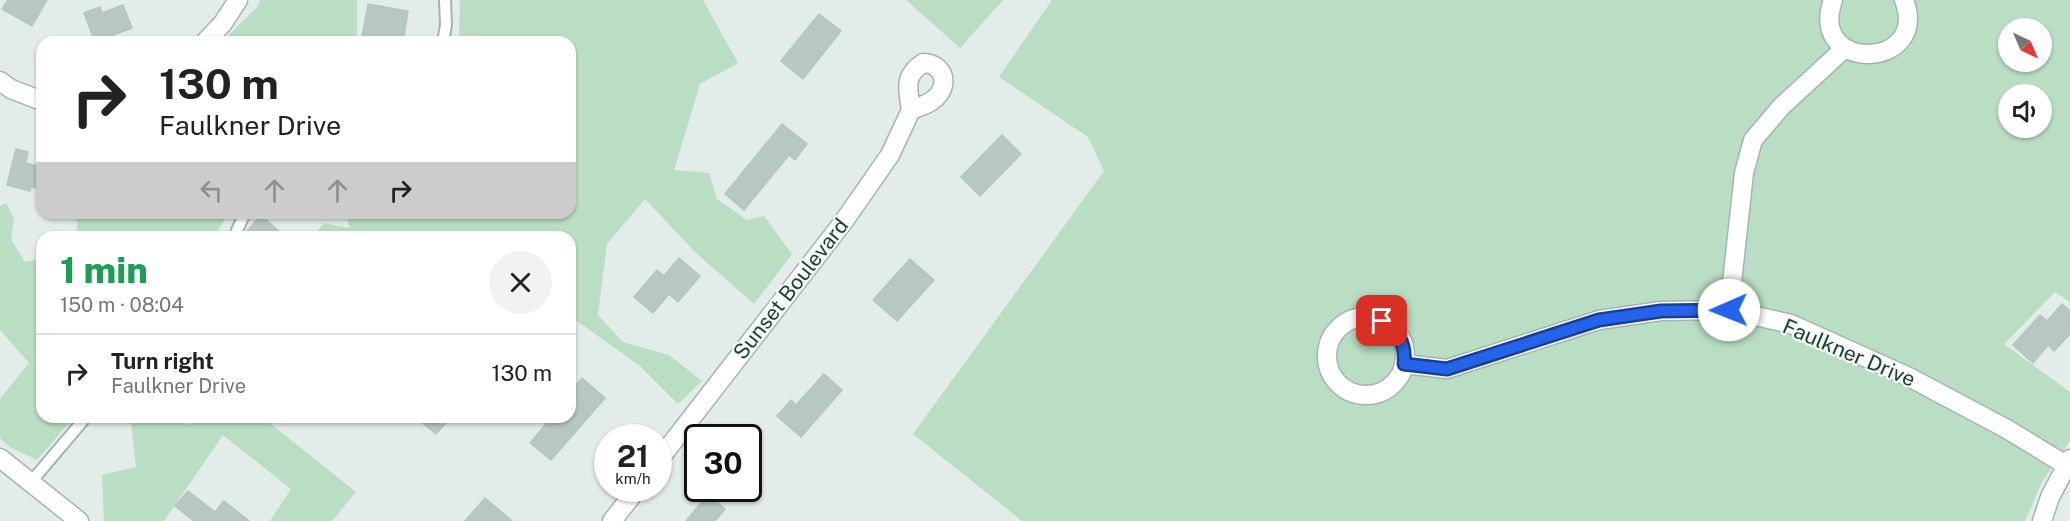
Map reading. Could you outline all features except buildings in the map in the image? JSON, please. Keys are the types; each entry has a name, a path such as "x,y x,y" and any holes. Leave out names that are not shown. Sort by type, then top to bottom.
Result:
{"street":[{"path":"211,36 223,23 238,0"},
{"path":"1833,0 1829,18 1835,37 1845,48 1868,56 1878,54 1896,44 1906,27 1908,17 1904,0"},
{"path":"1729,310 1744,173 1753,140 1781,107 1845,48"},
{"path":"0,81 11,90 36,99"},
{"name":"Sunset Boulevard","path":"672,443 844,221 890,155 911,110"},
{"name":"Faulkner Drive","path":"1404,364 1447,369 1599,320 1661,311 1729,310 1791,324 1909,377 2068,462"},
{"path":"1361,317 1372,317 1391,326 1398,334 1405,354 1404,364 1400,375 1387,389 1369,395 1359,395 1350,392 1334,380 1327,362 1327,352 1334,333 1342,325 1361,317"},
{"path":"0,458 79,521"},
{"path":"2042,521 2050,497 2068,462"},
{"path":"612,521 627,502"}],"lane":[{"path":"444,36 445,0"},
{"path":"31,482 81,423"}],"green space":[{"path":"260,0 357,0 357,36 228,36 258,6"},
{"path":"460,0 703,0 738,63 700,84 674,170 709,173 717,199 747,220 764,216 792,254 754,304 696,253 645,199 607,244 598,315 623,342 669,355 702,381 678,404 640,366 576,320 576,231 317,231 324,223 349,228 348,219 576,219 576,36 459,36"},
{"path":"906,0 1003,0 960,48"},
{"path":"1052,0 2070,0 2070,302 2055,292 2004,344 2070,392 2070,441 2042,482 2025,521 1022,521 913,434 1104,171 1088,137 999,77"},
{"path":"6,203 14,219 11,239 25,262 36,260 36,423 69,423 37,460 10,447 0,438 0,399 29,363 0,330 0,206"},
{"path":"77,219 225,219 218,231 77,231"},
{"path":"131,423 184,423 187,425 192,423 270,423 356,492 332,521 270,521 291,489 223,435 164,521 104,521 102,475 136,467"}],"route":[{"path":"1382,321 1391,326 1403,343 1404,364 1447,369 1599,320 1661,311 1729,310"}]}
